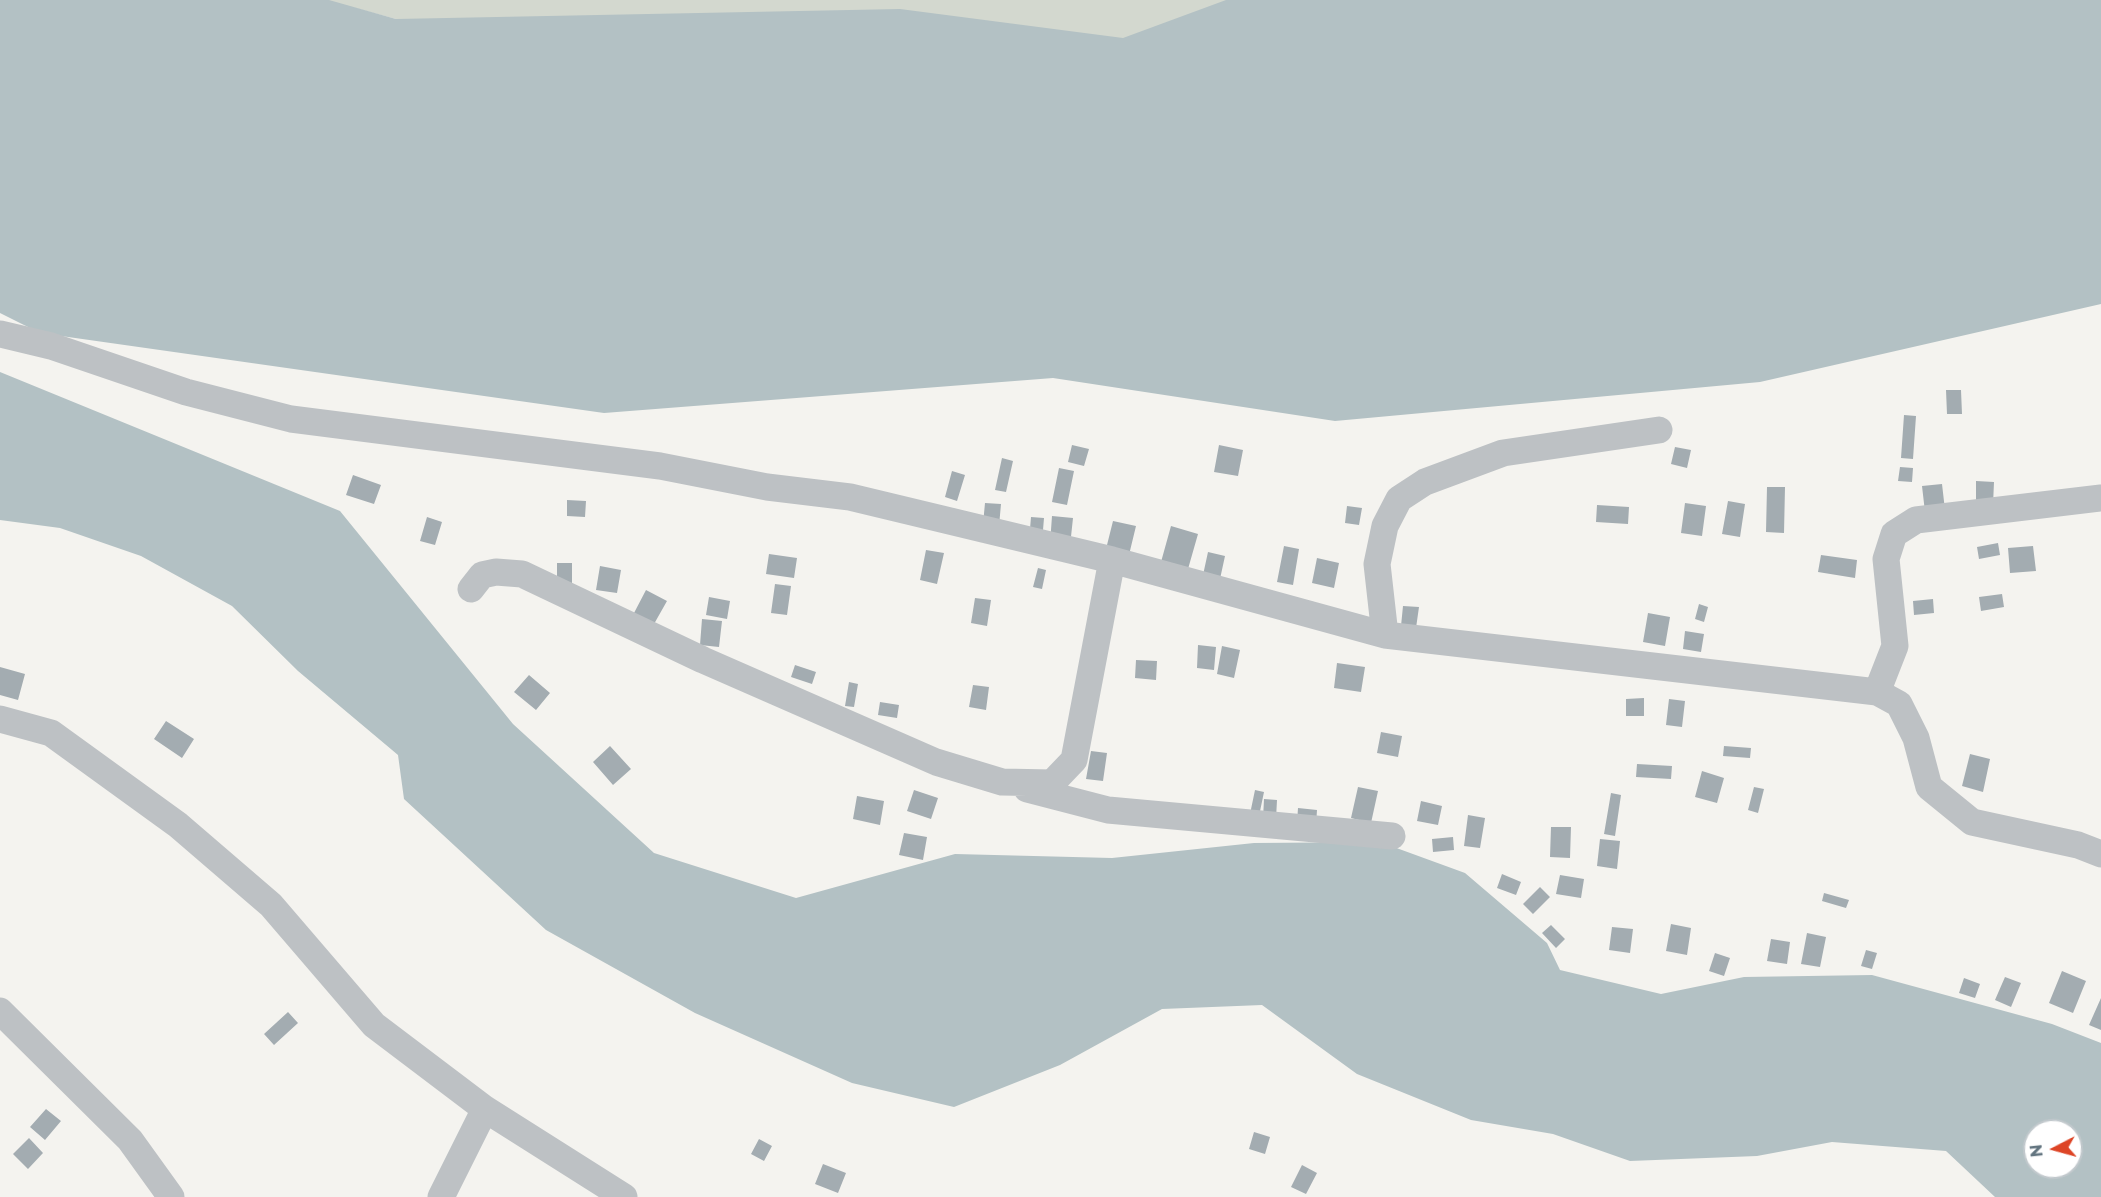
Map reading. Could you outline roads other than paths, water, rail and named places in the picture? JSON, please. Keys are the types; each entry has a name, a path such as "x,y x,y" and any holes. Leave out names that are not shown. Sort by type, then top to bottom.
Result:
{"street":[{"path":"0,334 51,346 186,392 291,419 660,466 766,487 850,497 1113,560 1385,635 1876,692 1899,704 1916,738 1929,787 1972,822 2079,845 2101,854"},
{"path":"1385,635 1377,564 1385,526 1399,499 1425,482 1503,453 1659,430"},
{"path":"1876,692 1895,646 1886,559 1894,534 1916,520 2101,498"},
{"path":"1002,782 1052,783 1074,760 1113,560"},
{"path":"471,589 482,575 496,572 522,574 703,660 936,762 1002,782 1108,810 1392,836"},
{"path":"0,718 51,733 178,825 271,905 374,1025 485,1109 624,1197"},
{"path":"0,1011 130,1140 171,1197"},
{"path":"441,1197 485,1109"}]}
